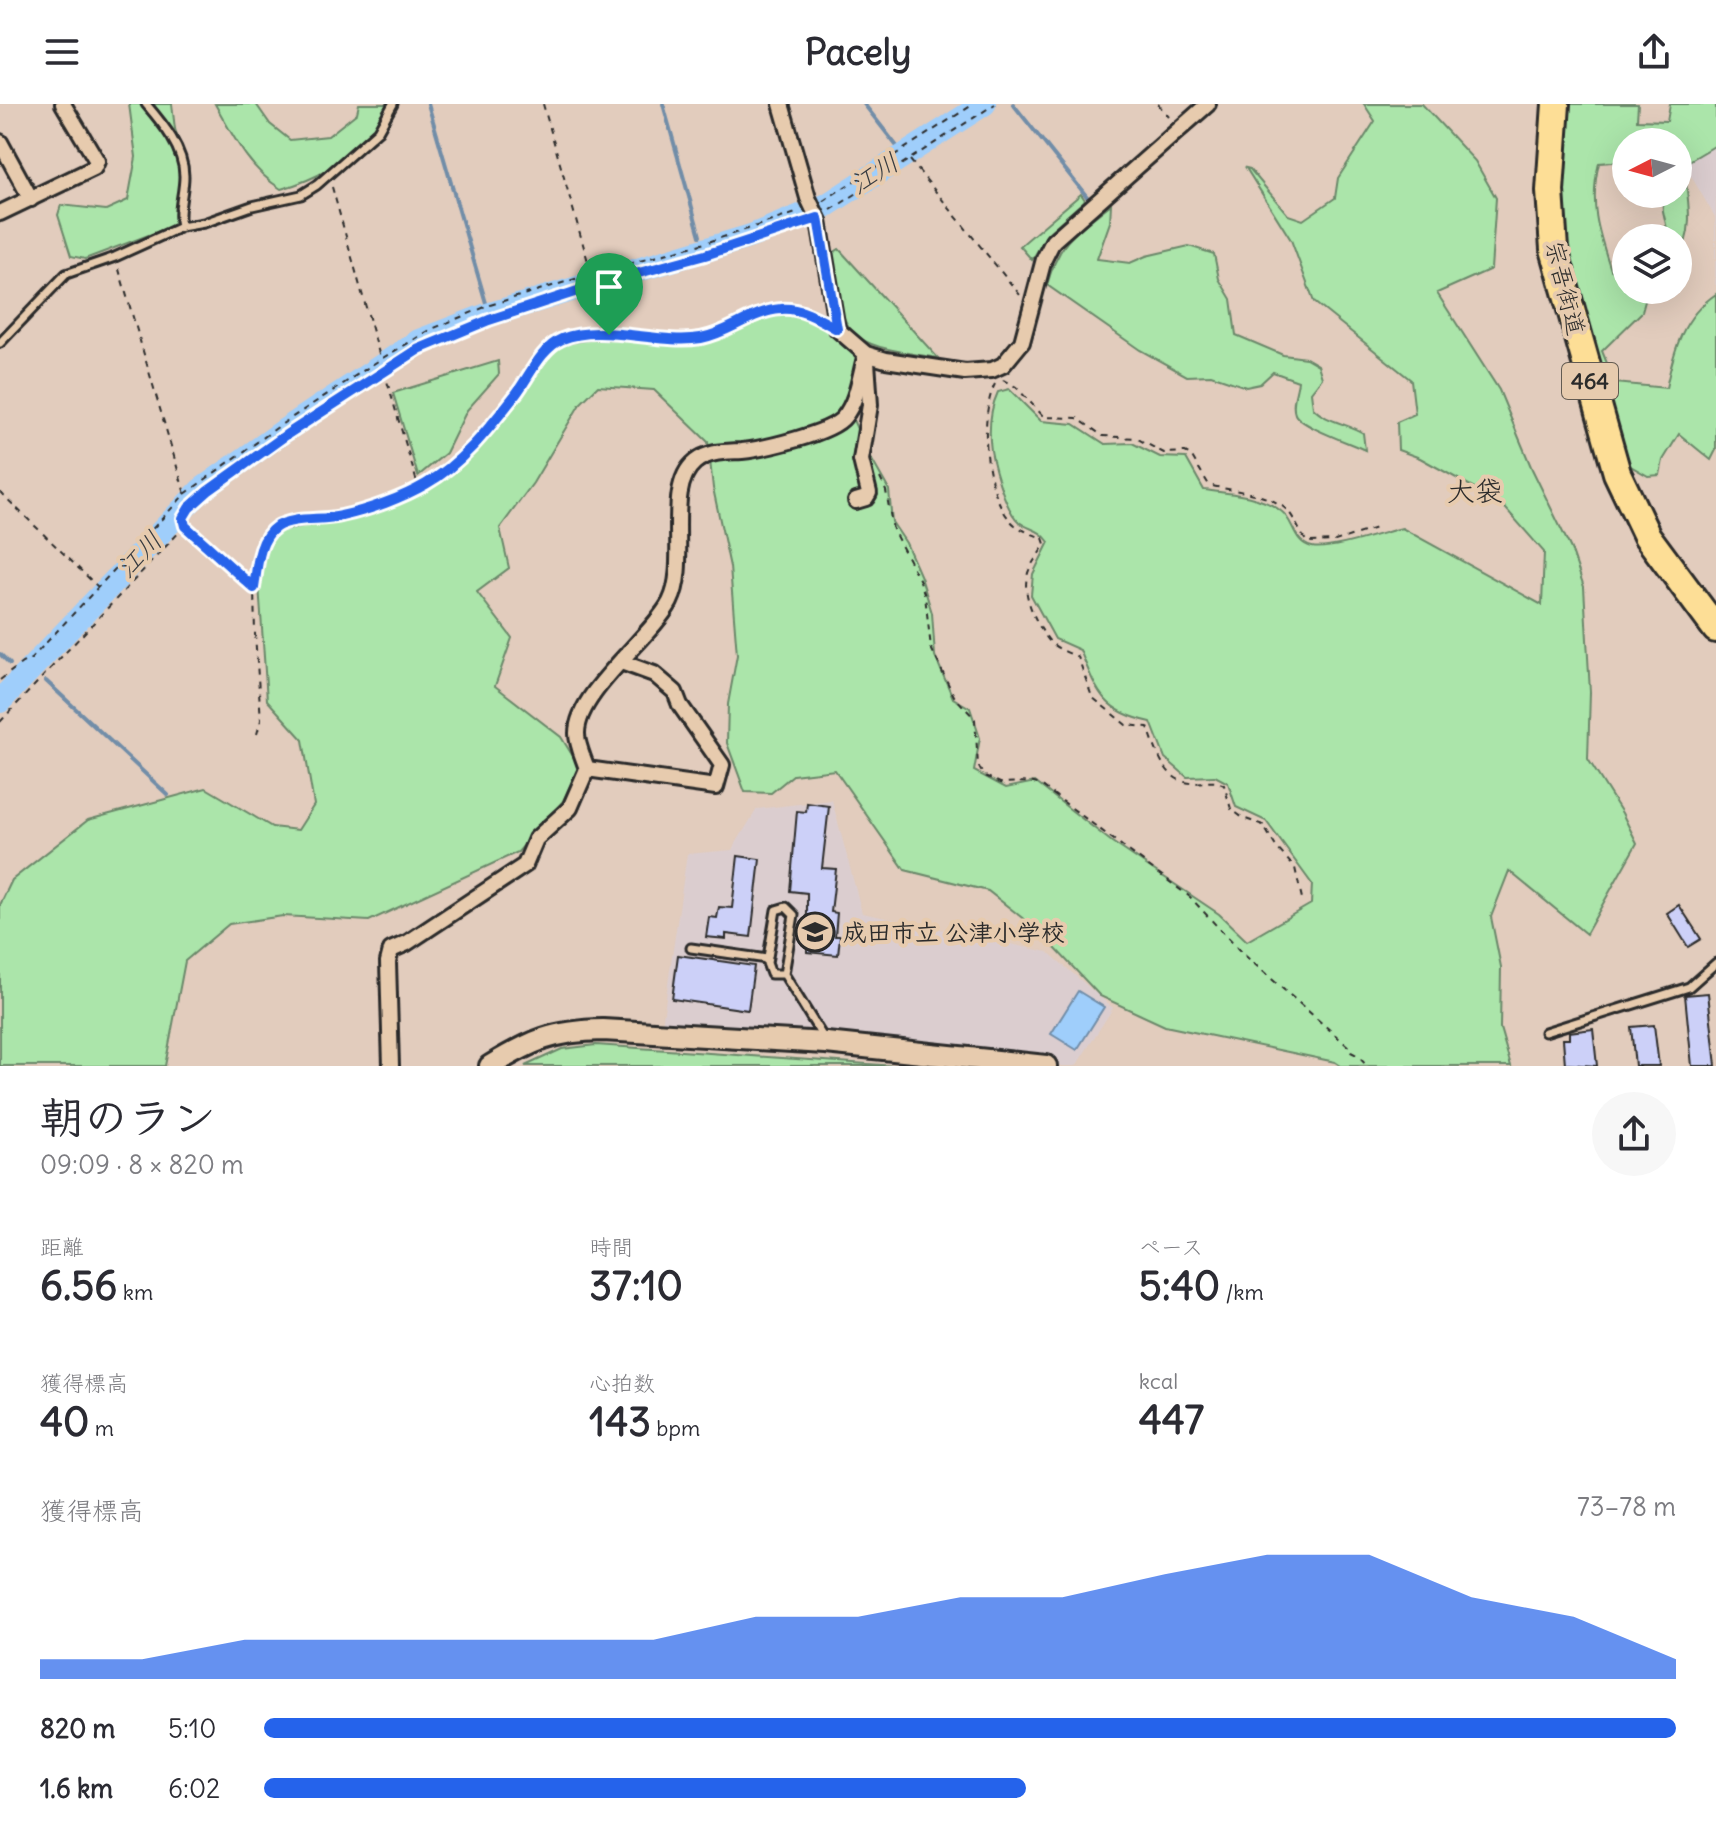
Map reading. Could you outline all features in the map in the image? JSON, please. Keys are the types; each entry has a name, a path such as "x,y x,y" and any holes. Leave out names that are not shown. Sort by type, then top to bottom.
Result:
{"highway":[{"name":"宗吾街道","path":"1556,104 1550,191 1554,249 1617,473 1647,536 1716,629"}],"street":[{"path":"0,213 94,168 97,161 63,104"},
{"path":"781,104 815,212 837,329 866,354 965,372 992,370 1014,355 1022,342 1044,259 1053,241 1208,104"},
{"path":"0,142 31,199"},
{"path":"856,501 866,498 869,493 861,460 870,405 866,354"},
{"path":"391,1066 388,962 391,950 407,943 525,865 536,839 570,808 587,769 577,734 583,712 603,682 669,603 677,585 680,495 688,469 710,454 754,450 837,424 852,404 866,354"},
{"path":"587,769 716,787 722,765 680,705 675,692 654,674 621,662"},
{"path":"490,1066 541,1038 569,1030 826,1043 1046,1066"}],"lane":[{"path":"146,104 160,120 180,155 184,174 179,216 181,227"},
{"path":"0,343 66,274 115,257 181,227 301,195 359,151 378,131 393,104"},
{"path":"784,974 771,974 767,959 776,910 786,907 794,915 784,974 826,1043"},
{"path":"691,948 767,959"},
{"path":"1545,1032 1689,987 1716,963"}],"path":[{"path":"543,104 592,274"},
{"path":"0,680 31,659 185,494 269,433 381,359 432,329 490,305 815,212 974,104"},
{"path":"254,588 185,526 183,518 208,491 286,435 419,349 489,320 705,255 815,212 910,160 995,104"},
{"path":"1158,104 1180,130"},
{"path":"910,160 1031,308"},
{"path":"328,174 381,359"},
{"path":"115,257 185,494"},
{"path":"595,286 609,335"},
{"path":"257,734 261,720 254,588 264,541 276,528 289,522 339,517 418,488 457,462 482,436 545,351 561,339 609,335 702,338 754,315 783,308 812,315 837,329"},
{"path":"384,371 418,488"},
{"path":"1303,903 1295,868 1276,847 1263,825 1243,818 1231,809 1224,785 1216,781 1189,783 1176,779 1162,763 1148,727 1126,725 1092,697 1078,657 1052,644 1042,630 1026,587 1027,574 1045,544 1043,538 1015,524 1004,510 995,488 985,443 987,403 998,379 1016,387 1044,417 1077,418 1103,436 1136,438 1164,453 1185,452 1191,455 1209,485 1238,489 1279,504 1289,512 1307,542 1335,541 1376,528"},
{"path":"880,476 893,530 925,596 931,648 954,696 975,719 978,765 983,775 1000,783 1030,782 1041,785 1162,874 1206,913 1241,952 1367,1066"},
{"path":"0,492 99,588"},
{"path":"0,722 185,526"}],"shaded area":[{"path":"1716,145 1716,285 1715,217 1692,178 1692,159"},
{"name":"成田市立 公津小学校","path":"832,800 862,913 1048,952 1113,1008 1076,1066 1062,1066 1035,1056 662,1025 687,854 732,850 757,809"}],"green space":[{"path":"129,104 172,104 175,129 189,174 185,207 170,227 85,259 71,256 58,215 61,205 106,210 128,200 136,157"},
{"path":"215,104 256,104 270,124 290,140 328,136 357,113 359,104 387,104 371,133 349,155 305,181 281,189 251,162"},
{"path":"1364,104 1422,104 1475,161 1496,198 1491,269 1437,293 1499,390 1532,469 1571,549 1584,587 1590,692 1588,759 1637,843 1586,934 1509,871 1491,917 1501,967 1500,1028 1511,1066 1341,1066 1335,1062 1165,1026 1100,996 1039,931 988,891 905,870 835,770 793,775 771,793 745,792 727,743 728,704 737,655 730,567 713,488 708,442 654,390 598,386 580,404 533,483 500,528 509,568 477,592 512,638 495,686 561,737 579,766 563,801 518,852 369,921 283,916 229,924 185,961 165,1066 0,1066 0,905 12,880 88,820 206,788 272,827 298,830 314,805 303,740 267,700 259,585 268,543 278,531 380,511 438,481 468,457 502,418 548,353 562,344 593,339 702,342 783,308 817,317 867,368 869,392 853,420 889,490 892,522 906,543 921,577 932,613 935,656 953,698 970,708 980,738 974,771 1006,788 1035,782 1112,842 1219,914 1247,941 1311,904 1312,884 1266,821 1236,807 1228,783 1215,776 1187,777 1165,758 1151,722 1112,706 1097,689 1080,650 1055,639 1031,595 1033,574 1049,542 1019,522 1009,507 993,460 990,422 998,392 1009,389 1041,421 1074,424 1105,444 1132,443 1160,457 1186,458 1204,490 1264,501 1285,515 1306,545 1320,548 1402,528 1542,605 1544,552 1500,502 1420,458 1398,450 1397,422 1415,414 1411,380 1314,302 1291,240 1246,168 1288,215 1303,220 1335,198 1338,178 1375,121"},
{"path":"1563,104 1638,104 1637,120 1667,121 1670,104 1716,104 1716,145 1692,159 1692,128 1612,128 1612,162 1599,163 1595,191 1599,230 1612,270 1612,304 1644,304 1642,312 1602,351 1615,383 1666,388 1681,335 1695,313 1716,294 1716,450 1711,460 1679,434 1663,460 1660,475 1648,476 1622,461 1560,242"},
{"path":"1081,194 1085,200 1048,233 1032,260 1020,246"},
{"path":"1111,204 1110,222 1097,259 1130,263 1189,246 1214,254 1219,279 1231,299 1236,335 1283,355 1306,358 1318,365 1322,378 1311,392 1313,408 1363,433 1365,450 1299,419 1294,406 1298,381 1273,372 1260,384 1246,387 1211,375 1187,376 1140,350 1047,285 1057,257 1071,238"},
{"path":"1663,208 1688,208 1689,224 1666,224"},
{"path":"839,249 938,358 886,349 856,335 840,308 835,285 830,255"},
{"path":"498,361 499,374 467,410 446,453 418,476 393,393"},
{"path":"596,1045 896,1066 525,1066 562,1049"}],"water":[{"path":"1078,991 1104,1007 1077,1050 1051,1034"}],"building":[{"path":"807,803 829,806 822,868 836,869 831,912 837,913 835,936 840,936 838,955 807,952 807,893 790,891 797,811 806,812"},
{"path":"738,856 760,859 751,937 726,934 726,939 706,937 709,917 717,918 719,907 732,908"},
{"path":"1679,905 1701,939 1688,947 1667,913"},
{"path":"678,955 754,966 748,1010 672,999"},
{"path":"1708,993 1716,1066 1692,1066 1685,995"},
{"path":"1654,1025 1659,1066 1635,1066 1631,1027"},
{"path":"1593,1029 1597,1066 1565,1064 1563,1039 1569,1039 1569,1032"}],"waterway":[{"path":"428,104 486,303"},
{"path":"663,104 700,236"},
{"path":"864,104 899,149"},
{"name":"江川","path":"0,701 201,490 419,341 487,315 751,236 827,205 984,104"},
{"path":"1013,104 1088,198"},
{"path":"0,654 10,664"},
{"path":"30,671 36,675"},
{"name":"江川","path":"17,672 23,678"},
{"path":"46,681 168,795"}],"place":[{"name":"成田市立 公津小学校","path":"815,932"}],"district":[{"name":"大袋","path":"1475,491"}],"route":[{"path":"818,218 837,329 812,315 783,308 754,315 702,338 609,335 561,339 545,351 482,436 457,462 426,484 367,509 339,517 289,522 276,528 264,541 254,588 185,526 183,518 189,508 208,491 286,435 419,349 489,320 818,218"}]}
